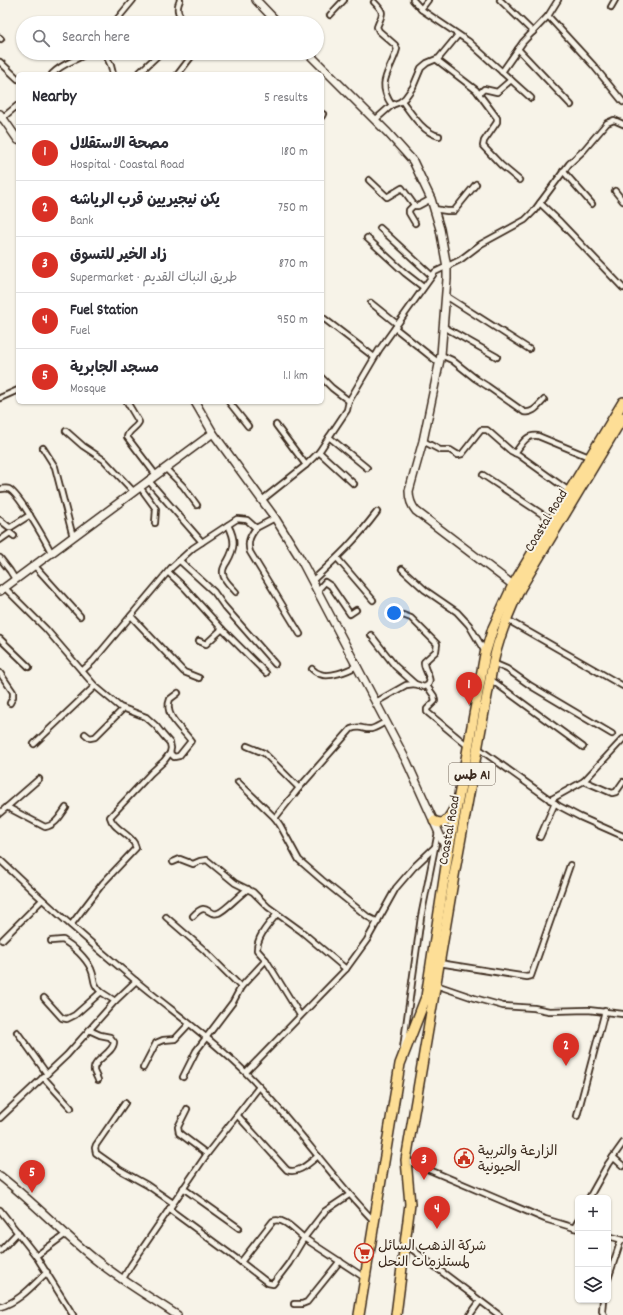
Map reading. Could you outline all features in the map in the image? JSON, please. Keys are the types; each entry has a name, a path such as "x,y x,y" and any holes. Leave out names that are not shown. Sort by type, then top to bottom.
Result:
{"highway":[{"name":"Coastal Road","path":"396,1315 410,1204 406,1160 436,985 485,654 494,628 513,585 623,402"},
{"name":"Coastal Road","path":"359,1315 400,1064 426,997 448,853 457,805 492,663 506,619 520,589 623,417"},
{"path":"434,821 444,823 457,805"}],"street":[{"path":"120,16 133,0"},
{"path":"180,0 177,10 180,16"},
{"path":"256,0 271,16"},
{"path":"330,15 344,0"},
{"path":"413,0 421,9 468,41 531,98"},
{"path":"421,9 428,0"},
{"path":"500,0 533,32"},
{"path":"502,72 518,49 548,16 558,0"},
{"path":"611,7 615,0"},
{"path":"374,2 383,13 377,27 395,44 397,49 387,71 384,84 387,96 392,105"},
{"path":"548,16 593,64 623,102"},
{"path":"375,120 392,105 402,101 413,87 421,68 427,63 437,60 458,35"},
{"path":"518,49 571,105"},
{"path":"54,72 60,67 75,60"},
{"path":"108,60 112,72"},
{"path":"140,72 153,60"},
{"path":"180,72 189,60"},
{"path":"315,60 375,120 413,161 431,199 440,229 447,267 444,326 441,355 422,441 409,491 409,498 412,506 416,511 513,585"},
{"path":"437,60 476,90 498,120 484,141 483,146 501,165 519,180"},
{"path":"0,62 16,77"},
{"path":"479,94 484,89 499,92 511,80"},
{"path":"402,101 428,131 439,136"},
{"path":"16,106 1,117 16,137"},
{"path":"262,500 306,465 319,452 346,410 349,401 374,357 423,286 436,271 460,260 486,241 522,222 540,203 563,171 609,121 614,120 623,124"},
{"path":"563,171 592,204"},
{"path":"369,180 387,197 400,189 403,189 414,205"},
{"path":"434,209 447,212 454,211 476,184"},
{"path":"615,191 623,201"},
{"path":"415,223 409,213 409,210 414,205 418,206 431,199"},
{"path":"540,203 623,288"},
{"path":"380,228 432,276"},
{"path":"368,238 405,273 423,286"},
{"path":"446,296 529,349"},
{"path":"371,303 439,363"},
{"path":"324,318 374,357"},
{"path":"444,326 497,357"},
{"path":"441,355 452,360 476,380 524,412 527,413 532,411 544,400"},
{"path":"324,380 349,401"},
{"path":"0,398 16,391"},
{"path":"128,404 139,422 127,435 127,437 156,475"},
{"path":"196,404 213,433 275,518 293,546 407,762 448,853"},
{"path":"231,404 248,426"},
{"path":"276,426 306,465"},
{"path":"66,430 83,446 104,460 134,492"},
{"path":"422,441 440,450 450,450 458,455 462,454 481,430 487,430 515,453 569,490"},
{"path":"71,925 103,883 136,848 133,842 113,824 110,817 164,761 170,753 170,743 156,726 146,717 123,709 111,701 95,686 46,629 2,589 213,433"},
{"path":"515,453 528,437 532,435 538,436 589,457"},
{"path":"329,437 367,468"},
{"path":"43,448 55,467 74,537"},
{"path":"319,452 354,484"},
{"path":"165,468 183,486 197,505"},
{"path":"483,475 551,520"},
{"path":"148,480 202,542"},
{"path":"140,487 156,509 155,523"},
{"path":"0,489 6,488 12,491 30,515 51,552"},
{"path":"312,581 360,534 377,512"},
{"path":"0,520 11,527 30,515"},
{"path":"82,670 93,661 179,560 202,542 240,518 247,520 256,528"},
{"path":"275,518 256,528 251,534 248,543 250,552 300,634"},
{"path":"228,525 232,532 234,546 224,567 223,574 226,581 236,592"},
{"path":"0,540 10,533 14,536"},
{"path":"0,558 15,579"},
{"path":"337,558 374,600"},
{"path":"179,560 214,592 224,606 275,664"},
{"path":"34,565 80,616"},
{"path":"402,569 425,590 457,612 469,625 485,654"},
{"path":"168,572 266,673"},
{"path":"317,591 325,582 331,586 350,614 356,610"},
{"path":"403,615 410,617 437,644 436,651 424,662 423,666 430,679 428,686 435,698 435,701 427,709 427,712 472,747 550,800 580,817 623,836"},
{"path":"131,616 184,672 199,678"},
{"path":"506,619 623,686"},
{"path":"199,641 206,644 222,629"},
{"path":"372,635 395,666 415,684 424,687 428,686"},
{"path":"0,639 29,666"},
{"path":"492,663 507,669 531,686 612,734"},
{"path":"312,669 318,674 324,675 339,673 356,666"},
{"path":"0,674 14,692 10,703"},
{"path":"489,678 582,747"},
{"path":"376,702 406,686 415,684"},
{"path":"34,744 95,686"},
{"path":"170,753 174,756 179,756 191,742 176,724 168,710 170,699 178,693"},
{"path":"86,734 90,738 95,737 123,709"},
{"path":"275,818 299,788 351,729 358,727 373,729 386,722"},
{"path":"550,800 584,781 622,742"},
{"path":"247,746 264,754 299,788"},
{"path":"0,813 38,779"},
{"path":"584,781 612,792 616,792 623,782"},
{"path":"238,782 275,818 299,860 368,917 378,922"},
{"path":"540,837 555,803"},
{"path":"7,807 45,827 51,826 56,822 66,808"},
{"path":"400,1064 421,917 434,847 438,831 444,823"},
{"path":"246,1072 346,969 367,940 396,888 434,847"},
{"path":"173,862 180,859 193,864 206,860 235,884 248,888 268,907 301,931 346,969"},
{"path":"0,860 71,925 136,981 223,1050 246,1072 318,1156 349,1195 374,1221"},
{"path":"439,963 527,977 531,976 570,865"},
{"path":"193,916 199,910 204,909 212,913 219,913 248,888"},
{"path":"2,940 42,900"},
{"path":"277,914 259,938 257,950 266,960 300,1015"},
{"path":"166,917 203,949 241,987"},
{"path":"51,940 63,940 85,960 92,970 95,986 115,1001"},
{"path":"183,1077 196,1051 233,1002 241,987 266,960"},
{"path":"0,1118 67,1055 115,1001 136,981"},
{"path":"436,985 503,1006 534,1008 549,1011 605,1011 623,1014"},
{"path":"44,998 62,1018 67,1019 75,1015 101,992"},
{"path":"577,1116 605,1011"},
{"path":"143,1068 156,1043 163,1040 175,1039 189,1024"},
{"path":"89,1030 100,1035 110,1037 114,1042 112,1048 95,1066 94,1071 98,1080"},
{"path":"17,1032 47,1074"},
{"path":"43,1077 71,1108"},
{"path":"122,1280 207,1154 259,1087"},
{"path":"125,1103 96,1145 96,1153 173,1203"},
{"path":"187,1110 178,1127 179,1133 207,1154"},
{"path":"238,1116 290,1172 298,1171 318,1156"},
{"path":"591,1195 623,1143"},
{"path":"613,1157 623,1166"},
{"path":"406,1160 545,1219 575,1228"},
{"path":"0,1176 21,1192 95,1260 173,1314"},
{"path":"183,1188 239,1228"},
{"path":"169,1209 268,1283 273,1284 289,1263 304,1238 325,1211 330,1206 349,1195"},
{"path":"0,1210 36,1256 73,1315"},
{"path":"241,1262 260,1236 273,1221 276,1220 283,1221 304,1238 365,1278"},
{"path":"0,1251 18,1232"},
{"path":"36,1256 66,1234"},
{"path":"611,1237 622,1240 611,1271"},
{"path":"405,1244 499,1315"},
{"path":"294,1304 302,1304 307,1302 340,1261"},
{"path":"0,1307 8,1305 16,1300 47,1272"},
{"path":"470,1315 480,1301"},
{"path":"603,1303 602,1311 604,1315"}],"place":[{"name":"مصحة الاستقلال","path":"469,705"},
{"name":"يكن نيجيريين قرب الرياشه","path":"566,1066"},
{"name":"الزارعة والتربية الحيونية","path":"464,1158"},
{"name":"زاد الخير للتسوق","path":"424,1180"},
{"name":"مسجد الجابرية","path":"32,1193"},
{"name":"Fuel Station","path":"437,1229"},
{"name":"شركة الذهب السائل لمستلزمات النحل","path":"364,1253"}]}
